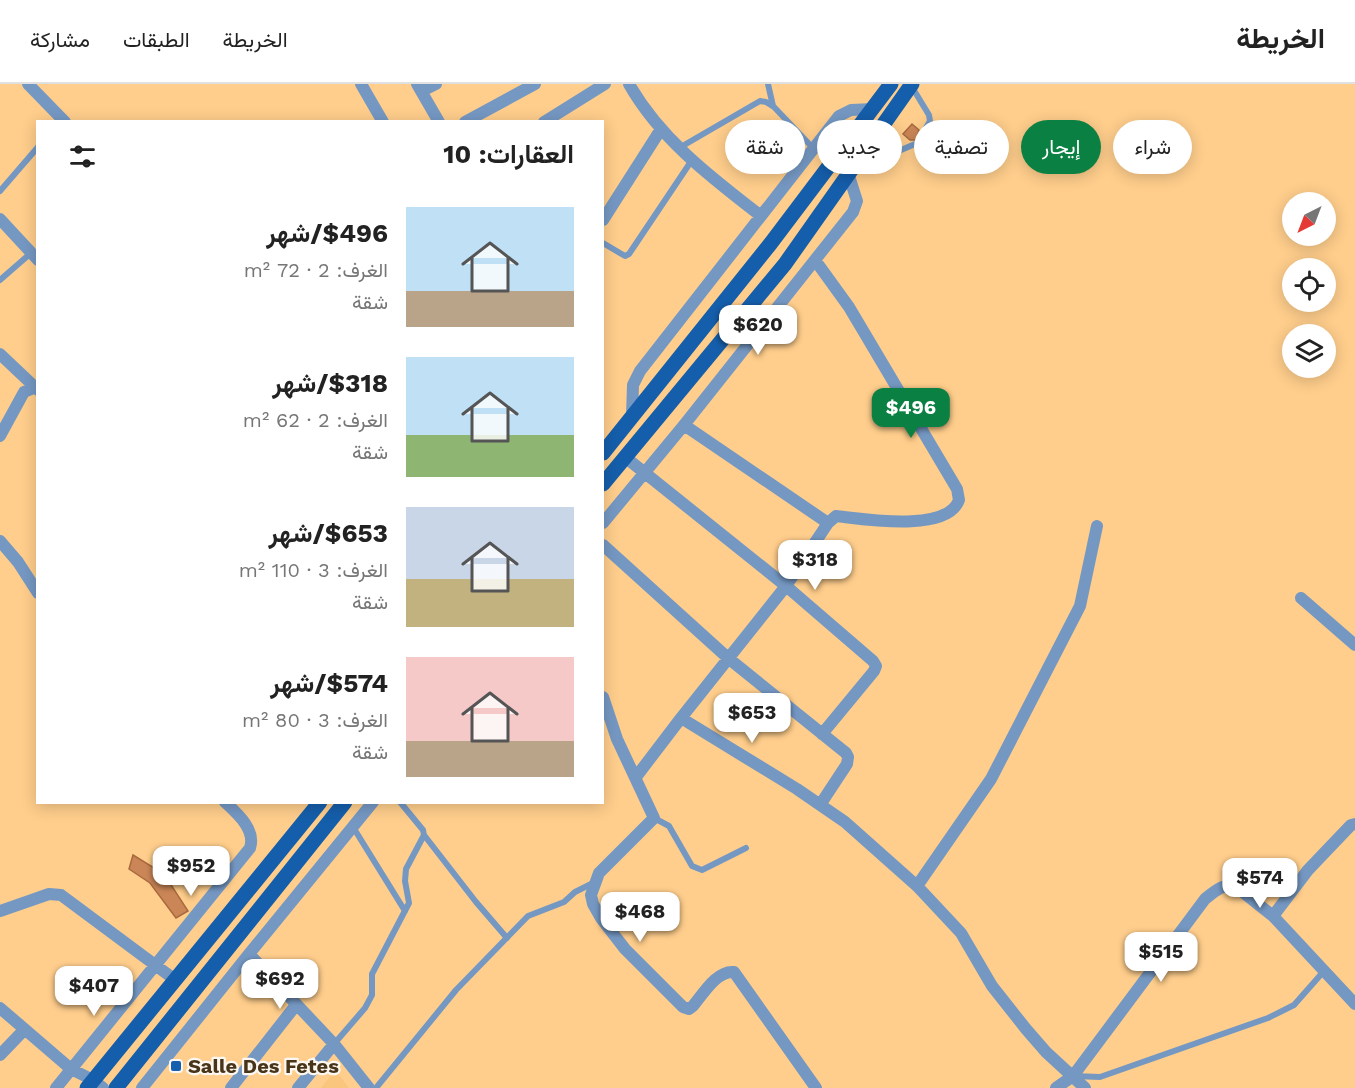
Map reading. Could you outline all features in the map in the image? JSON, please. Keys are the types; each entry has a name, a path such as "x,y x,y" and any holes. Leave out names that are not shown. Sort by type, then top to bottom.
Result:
{"main road":[{"path":"604,452 778,234 891,84"},
{"path":"886,120 911,85"},
{"path":"604,482 785,264 849,176"},
{"path":"94,1085 174,979 318,804"},
{"path":"116,1088 343,804"}],"street":[{"path":"28,84 61,120"},
{"path":"361,84 382,120"},
{"path":"436,84 419,88 439,120"},
{"path":"469,120 535,84"},
{"path":"547,120 605,84"},
{"path":"629,84 638,100 661,129 692,160 761,216"},
{"path":"632,416 633,385 640,371 814,148 844,112 873,109"},
{"path":"604,218 661,129"},
{"path":"604,522 684,425 855,208 856,193 849,176"},
{"path":"0,219 34,256"},
{"path":"636,777 786,586 828,524 836,516 893,522 926,520 952,511 959,500 957,489 849,307 815,260"},
{"path":"0,354 36,387 24,392 0,436"},
{"path":"684,425 828,524"},
{"path":"625,457 786,586 873,661 876,666 874,671 822,734"},
{"path":"916,886 991,779 1080,606 1097,526"},
{"path":"0,541 18,562 36,590"},
{"path":"604,546 728,658 846,753 848,758 844,770 820,805"},
{"path":"1301,598 1355,645"},
{"path":"604,700 614,731 654,818 599,873 591,895 593,904 625,949 683,1007 689,1009 717,978 727,971 734,972 816,1088"},
{"path":"681,718 845,822 916,886 961,933 992,987 1026,1029 1046,1052 1085,1088"},
{"path":"56,1088 250,848 253,841 251,834 227,804"},
{"path":"142,1088 371,804"},
{"path":"1273,916 1308,870 1354,824"},
{"path":"1056,1088 1073,1076 1205,899 1225,885 1234,885 1273,916 1355,1004"},
{"path":"0,911 49,894 61,895 174,979"},
{"path":"249,954 334,1044 369,1088"},
{"path":"231,1088 296,1005"},
{"path":"0,1008 71,1069 94,1085"},
{"path":"0,1055 24,1030"},
{"path":"298,1088 334,1044"}],"lane":[{"path":"768,84 774,107"},
{"path":"911,85 930,120"},
{"path":"680,148 760,101 774,107 814,148"},
{"path":"0,191 36,149"},
{"path":"604,244 621,255 629,254 692,160"},
{"path":"0,280 34,256"},
{"path":"402,804 476,902 507,938"},
{"path":"654,818 669,826 692,866 698,870 746,848"},
{"path":"353,826 405,911"},
{"path":"334,1044 365,1008 372,995 372,974 409,903 405,881 406,869 424,835"},
{"path":"376,1088 456,990 528,916 564,902 575,892 595,882"},
{"path":"1073,1076 1100,1077 1268,1018 1294,1005 1324,971"}],"shaded area":[{"path":"335,1070 349,1088 321,1088"}],"building":[{"path":"912,124 914,126 914,140 910,140 903,134"},
{"path":"133,855 164,874 188,911 176,918 150,883 129,869"}],"place":[{"name":"Salle Des Fetes","path":"176,1066"}]}
